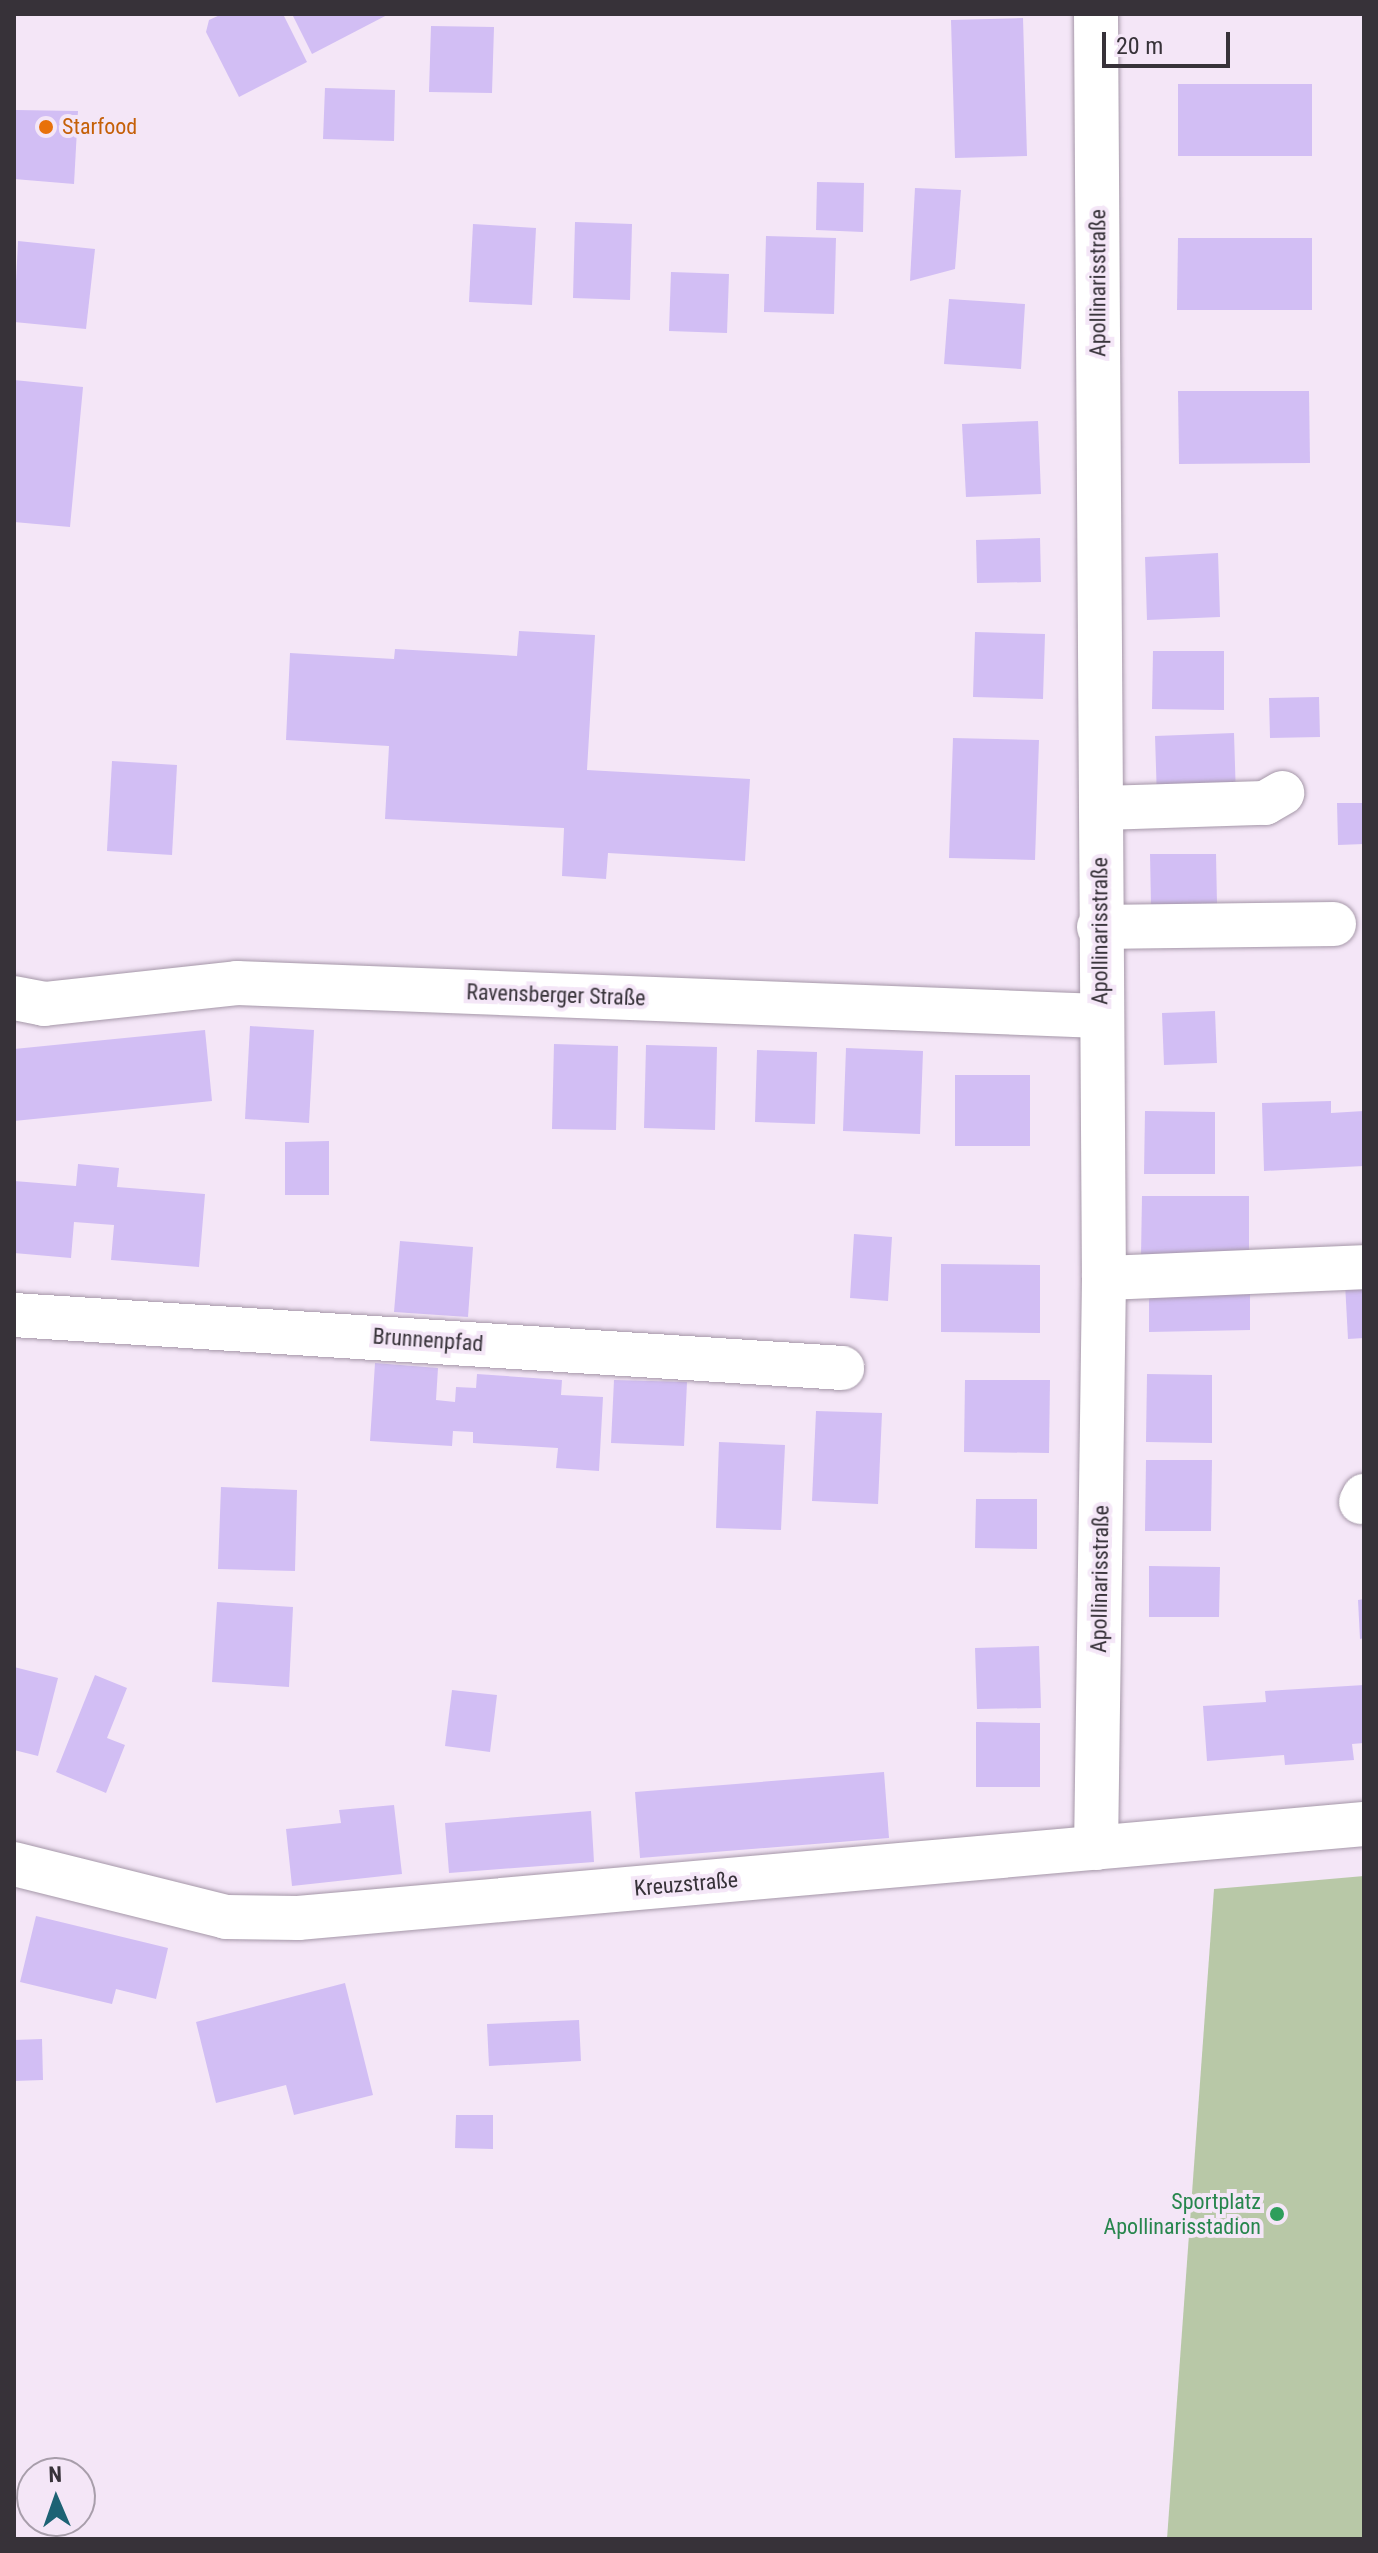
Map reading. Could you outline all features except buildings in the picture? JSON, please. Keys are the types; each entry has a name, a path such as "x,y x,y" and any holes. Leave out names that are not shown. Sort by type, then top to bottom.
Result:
{"street":[{"name":"Apollinarisstraße","path":"1096,14 1102,808 1099,927 1104,1278 1096,1848"},
{"path":"1102,808 1265,803 1282,793"},
{"path":"1099,927 1334,924"},
{"name":"Ravensberger Straße","path":"14,998 44,1004 237,983 1100,1016"},
{"path":"1104,1278 1364,1267"},
{"name":"Brunnenpfad","path":"14,1315 842,1368"},
{"name":"Kreuzstraße","path":"14,1864 226,1917 298,1918 1364,1824"}],"green space":[{"name":"Sportplatz Apollinarisstadion","path":"1364,1876 1364,2539 1167,2539 1214,1889"}],"place":[{"name":"Starfood","path":"46,127"},
{"name":"Sportplatz Apollinarisstadion","path":"1277,2214"}]}
